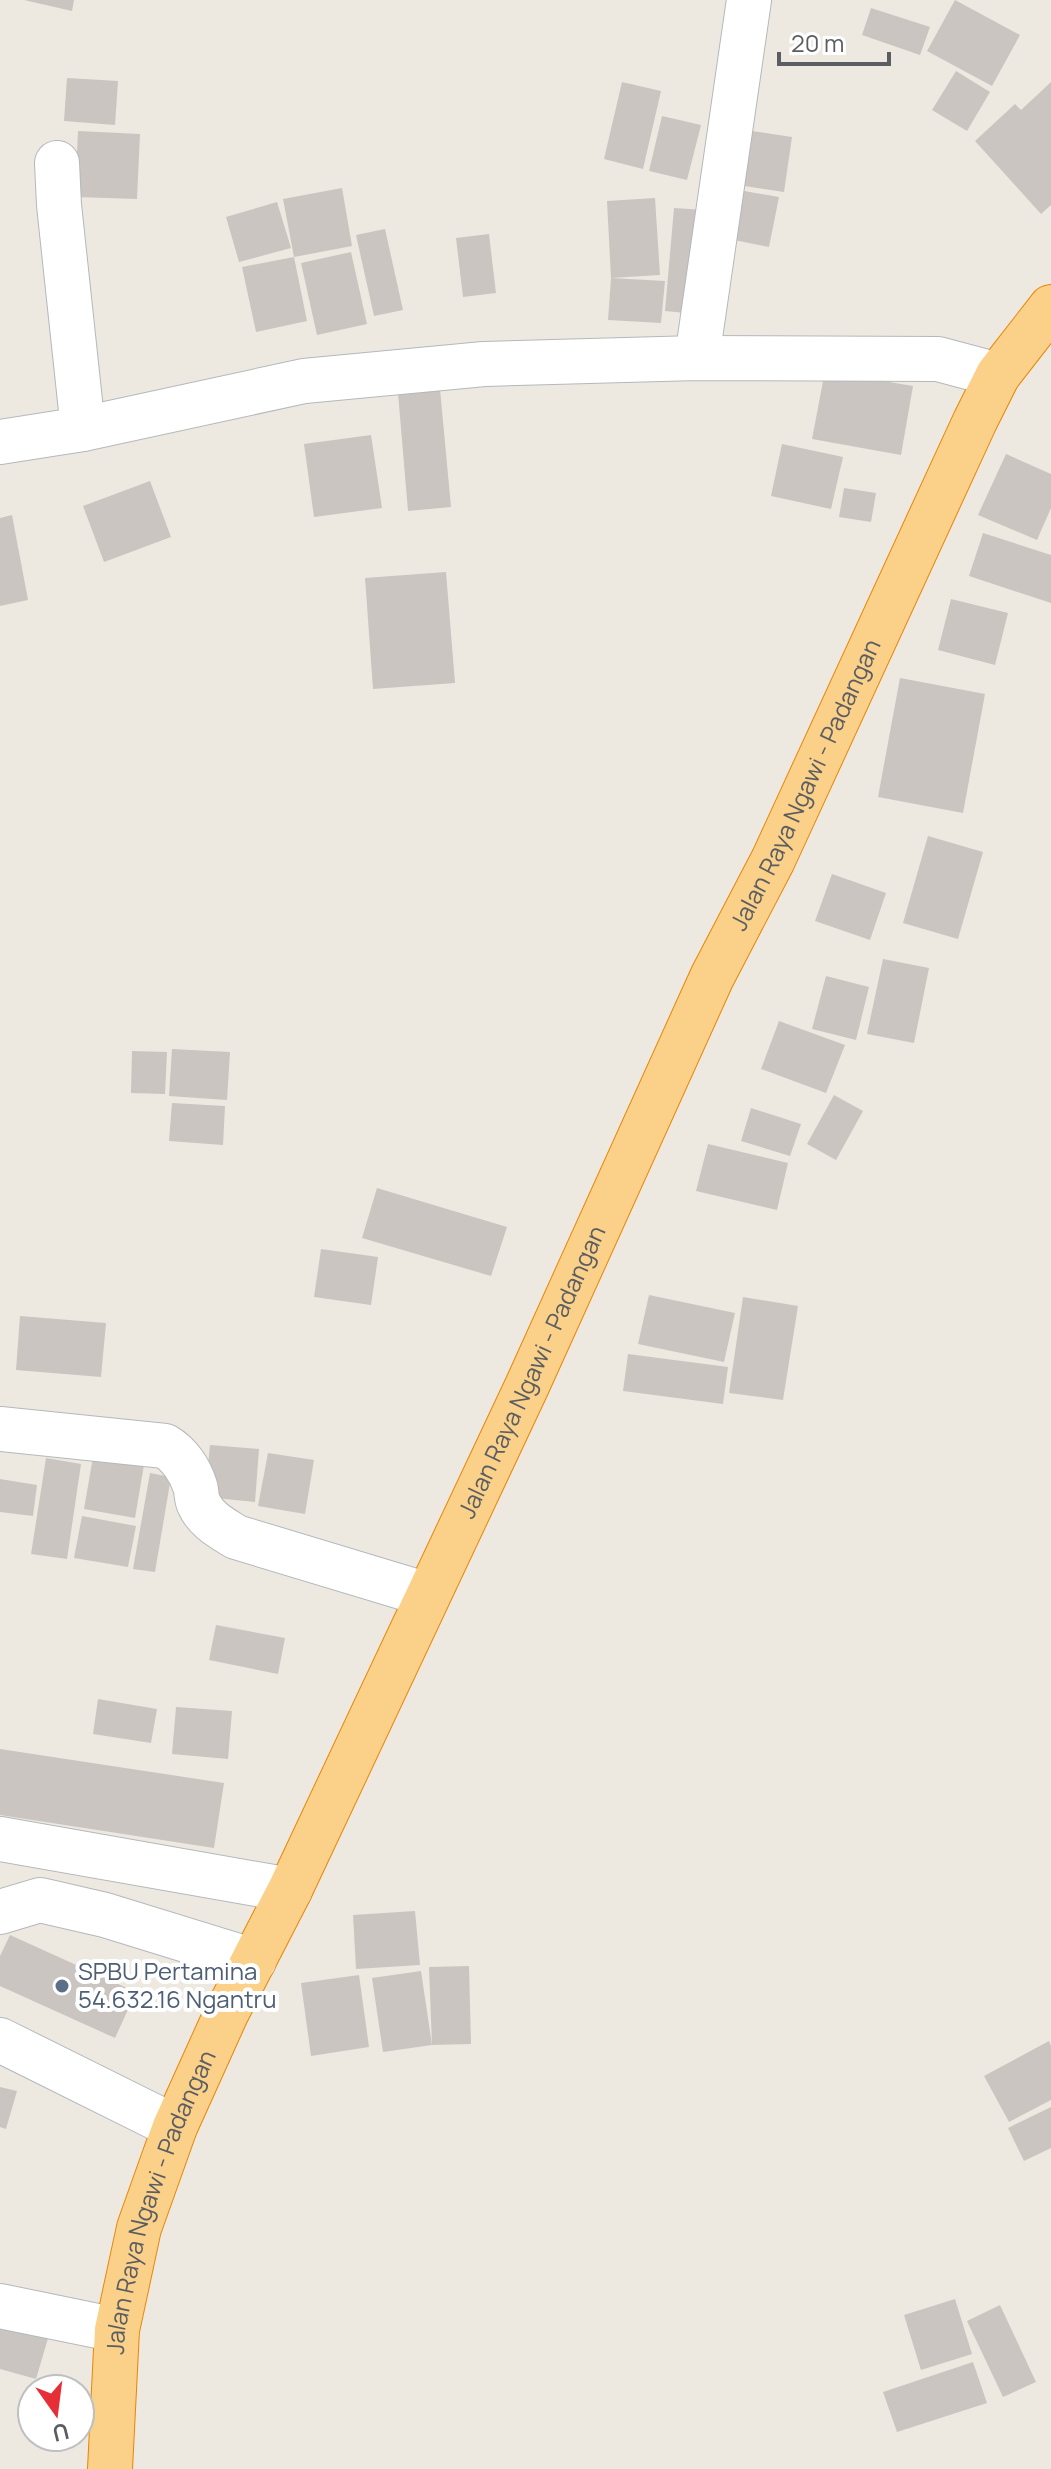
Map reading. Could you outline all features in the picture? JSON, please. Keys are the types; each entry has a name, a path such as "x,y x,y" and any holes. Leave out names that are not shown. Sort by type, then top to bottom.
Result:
{"highway":[{"name":"Jalan Raya Ngawi - Padangan","path":"110,2469 117,2330 139,2228 175,2127 226,2014 290,1890 527,1386 712,977 773,860 998,375 1051,307"}],"street":[{"path":"697,358 749,0"},
{"path":"57,163 83,429"},
{"path":"0,442 83,429 304,381 484,364 697,358 938,359 998,375"},
{"path":"0,1429 165,1446 175,1451 187,1470 195,1485 198,1503 211,1521 236,1537 428,1595"},
{"path":"0,1839 290,1890"},
{"path":"0,1912 40,1900 105,1915 254,1961"},
{"path":"0,2040 175,2127"},
{"path":"0,2306 117,2330"}],"building":[{"path":"24,0 74,0 72,11"},
{"path":"955,0 1020,35 992,86 927,51"},
{"path":"871,8 930,27 920,55 862,35"},
{"path":"956,71 990,92 967,131 932,110"},
{"path":"67,78 118,81 115,125 64,121"},
{"path":"622,82 661,91 643,169 604,159"},
{"path":"1051,82 1051,205 1041,214 975,141 1015,104 1021,110"},
{"path":"662,116 701,125 687,180 649,171"},
{"path":"739,129 792,137 784,192 731,184"},
{"path":"78,131 140,134 137,199 75,197"},
{"path":"342,188 352,246 294,257 283,199"},
{"path":"733,189 779,197 769,247 724,238"},
{"path":"655,198 660,275 611,278 607,201"},
{"path":"277,202 291,248 239,262 226,217"},
{"path":"674,208 705,210 696,314 665,311"},
{"path":"385,229 403,310 374,316 356,235"},
{"path":"489,234 496,293 463,297 456,238"},
{"path":"351,252 367,324 317,335 301,263"},
{"path":"294,257 307,321 256,332 242,267"},
{"path":"611,278 665,281 661,323 608,320"},
{"path":"825,371 913,386 901,455 812,439"},
{"path":"440,389 451,507 408,511 398,393"},
{"path":"371,435 382,508 314,517 304,444"},
{"path":"782,444 843,457 831,509 771,496"},
{"path":"1006,454 1051,474 1051,508 1037,540 978,515"},
{"path":"150,481 171,537 104,562 83,506"},
{"path":"844,488 876,493 871,522 839,517"},
{"path":"12,515 28,600 0,606 0,518"},
{"path":"983,533 1051,555 1051,603 969,576"},
{"path":"446,572 455,683 373,689 365,578"},
{"path":"951,599 1008,613 995,665 938,650"},
{"path":"900,678 985,694 963,813 878,797"},
{"path":"928,836 983,852 958,939 903,923"},
{"path":"832,874 886,893 870,940 815,921"},
{"path":"883,959 929,968 914,1043 867,1034"},
{"path":"826,976 869,987 856,1040 812,1029"},
{"path":"779,1021 845,1045 826,1093 761,1069"},
{"path":"172,1049 230,1052 227,1100 169,1096"},
{"path":"132,1051 167,1052 165,1094 131,1093"},
{"path":"834,1095 863,1111 836,1160 807,1144"},
{"path":"172,1103 225,1106 223,1145 169,1141"},
{"path":"751,1108 801,1124 790,1156 741,1141"},
{"path":"708,1144 788,1163 777,1210 696,1191"},
{"path":"377,1188 507,1227 491,1276 362,1238"},
{"path":"321,1249 378,1257 371,1305 314,1297"},
{"path":"649,1295 735,1313 724,1362 638,1344"},
{"path":"743,1297 798,1306 783,1400 729,1393"},
{"path":"20,1316 106,1323 101,1377 16,1370"},
{"path":"628,1354 728,1367 723,1404 623,1391"},
{"path":"210,1445 259,1449 255,1502 205,1497"},
{"path":"268,1453 314,1460 305,1514 258,1506"},
{"path":"93,1457 144,1465 135,1518 84,1509"},
{"path":"46,1458 81,1464 67,1559 31,1554"},
{"path":"150,1473 171,1477 155,1572 133,1569"},
{"path":"0,1479 37,1485 33,1516 0,1512"},
{"path":"82,1516 136,1526 128,1567 74,1558"},
{"path":"216,1625 285,1638 278,1674 209,1660"},
{"path":"98,1699 157,1709 151,1743 93,1734"},
{"path":"176,1707 232,1711 228,1759 172,1754"},
{"path":"0,1749 224,1783 214,1848 0,1815"},
{"path":"415,1911 420,1965 356,1969 353,1915"},
{"path":"10,1935 136,1992 115,2038 0,1986 0,1956"},
{"path":"469,1966 471,2044 432,2045 429,1967"},
{"path":"421,1971 432,2045 383,2052 372,1978"},
{"path":"359,1975 369,2047 311,2056 301,1983"},
{"path":"1049,2041 1051,2100 1009,2122 984,2076"},
{"path":"0,2087 17,2091 6,2129 0,2127"},
{"path":"1051,2107 1051,2148 1024,2161 1008,2128"},
{"path":"955,2299 972,2354 921,2370 904,2315"},
{"path":"1000,2305 1036,2382 1003,2397 967,2321"},
{"path":"0,2313 51,2328 38,2373 16,2373 0,2369"},
{"path":"973,2362 987,2403 897,2432 883,2392"}],"place":[{"name":"SPBU Pertamina 54.632.16 Ngantru","path":"62,1986"}]}
